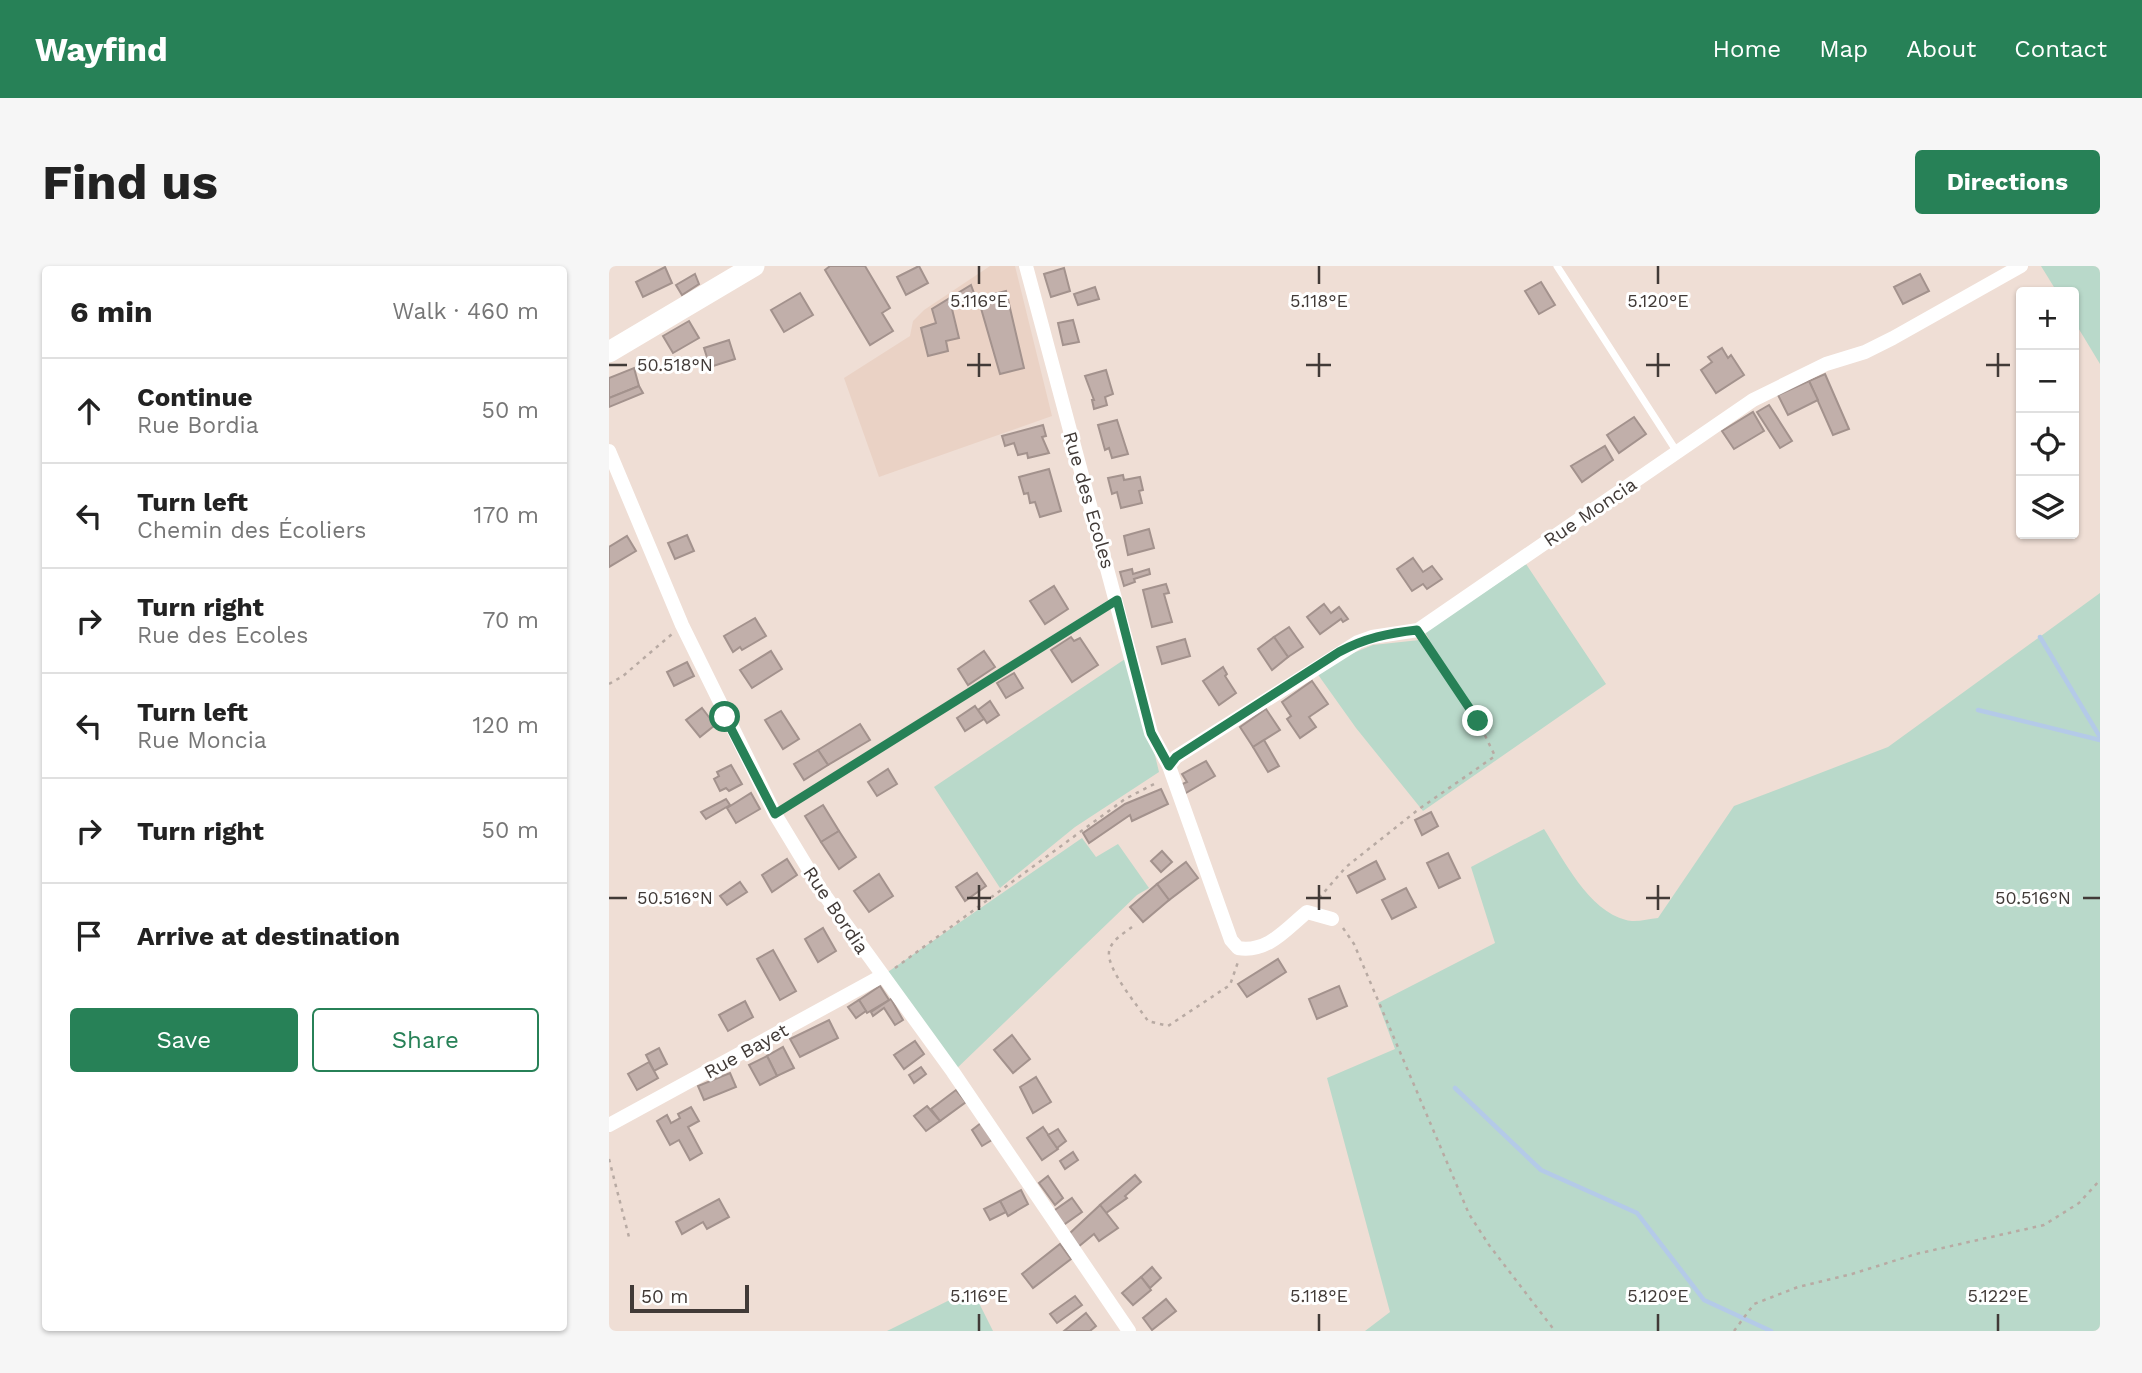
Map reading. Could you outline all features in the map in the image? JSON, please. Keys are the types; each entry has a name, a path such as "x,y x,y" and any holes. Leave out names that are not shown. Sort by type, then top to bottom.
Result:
{"street":[{"path":"609,352 754,266"},
{"name":"Rue des Ecoles","path":"1026,266 1151,733 1170,768"},
{"name":"Rue Moncia","path":"1170,768 1176,757 1339,652 1372,636 1417,630 1753,400 1826,364 1865,352 1893,338 2021,266"},
{"name":"Rue Bordia","path":"609,451 682,625 775,814 821,890 953,1072 1129,1331"},
{"path":"1170,768 1231,940 1238,948 1262,948 1307,912 1332,919"},
{"name":"Rue Bayet","path":"609,1125 882,976"}],"lane":[{"path":"1557,266 1678,452"},
{"path":"775,814 1117,600"}],"path":[{"path":"609,684 623,676 682,625"},
{"path":"1307,912 1346,867 1419,808 1496,756 1478,721 1417,630"},
{"path":"882,976 1001,892 1125,799 1159,781 1170,768"},
{"path":"1332,919 1341,925 1353,943 1469,1214 1489,1245 1556,1331"},
{"path":"1132,927 1115,940 1109,952 1113,970 1148,1021 1168,1026 1230,985 1243,949"},
{"path":"609,1159 630,1241"},
{"path":"1734,1331 1754,1304 1798,1287 1941,1248 2044,1225 2079,1203 2100,1180"}],"shaded area":[{"path":"990,266 1015,266 1052,416 879,477 844,378 910,336 913,321 924,310"}],"green space":[{"path":"2041,266 2100,266 2100,364 2079,329 2079,287 2054,287"},
{"path":"1526,564 1606,684 1423,811 1356,728 1314,669 1373,645 1429,639 1425,632"},
{"path":"2100,593 2100,1331 1365,1331 1390,1312 1327,1078 1395,1049 1378,1003 1495,943 1471,867 1544,829 1578,882 1600,906 1613,915 1630,921 1658,918 1734,806 1888,747"},
{"path":"1131,655 1159,772 1075,827 1000,888 934,787"},
{"path":"1082,838 1096,857 1118,844 1149,888 1137,895 953,1072 882,976"},
{"path":"972,1289 993,1331 887,1331"}],"building":[{"path":"830,266 865,266 890,308 882,313 893,331 870,345 825,270"},
{"path":"919,266 928,283 906,295 897,277"},
{"path":"665,267 672,283 643,297 636,282"},
{"path":"1064,268 1070,291 1051,297 1044,274"},
{"path":"695,274 699,284 682,295 676,285"},
{"path":"1920,274 1929,291 1903,304 1894,287"},
{"path":"1541,282 1555,305 1539,314 1525,291"},
{"path":"971,285 975,296 952,309 959,338 946,341 948,351 928,356 921,328 936,323 932,309"},
{"path":"1095,287 1099,299 1078,305 1074,294"},
{"path":"1006,291 1024,368 1000,374 978,298"},
{"path":"800,293 813,315 784,332 771,310"},
{"path":"1073,320 1079,342 1063,345 1058,323"},
{"path":"689,321 699,338 673,353 663,336"},
{"path":"729,340 735,359 710,367 704,348"},
{"path":"1722,348 1728,358 1731,355 1744,375 1716,393 1701,370 1712,362 1708,357"},
{"path":"634,368 639,386 609,398 609,378"},
{"path":"1106,370 1113,394 1105,397 1107,405 1094,409 1094,400 1085,376"},
{"path":"1825,374 1849,429 1833,435 1809,381"},
{"path":"1809,381 1818,400 1788,415 1778,395"},
{"path":"639,386 643,393 609,407 609,398"},
{"path":"1769,405 1792,441 1780,448 1757,412"},
{"path":"1753,412 1764,431 1734,449 1722,431"},
{"path":"1634,417 1646,434 1619,453 1607,435"},
{"path":"1117,420 1128,454 1112,458 1109,448 1105,450 1098,425"},
{"path":"1043,425 1046,436 1042,437 1049,453 1028,458 1027,453 1018,455 1014,443 1005,446 1002,436"},
{"path":"1605,446 1613,460 1582,482 1571,466"},
{"path":"1049,469 1061,511 1040,517 1035,502 1030,503 1028,493 1024,494 1019,477"},
{"path":"1123,475 1124,480 1140,477 1142,503 1121,508 1117,492 1112,494 1108,478"},
{"path":"1149,529 1154,548 1128,555 1124,536"},
{"path":"687,535 694,551 675,559 668,543"},
{"path":"627,536 636,551 609,567 609,547"},
{"path":"1413,558 1423,572 1432,566 1442,579 1427,589 1423,584 1412,591 1397,569"},
{"path":"1132,569 1133,574 1149,569 1150,574 1134,579 1135,582 1124,586 1120,572"},
{"path":"1166,584 1169,593 1164,594 1172,622 1152,627 1143,590"},
{"path":"1054,586 1068,609 1045,624 1030,601"},
{"path":"1324,604 1331,613 1339,607 1348,619 1343,622 1341,619 1320,634 1307,617"},
{"path":"755,618 766,636 742,650 740,647 733,652 724,636"},
{"path":"1289,627 1303,647 1288,657 1274,637"},
{"path":"1071,637 1074,641 1080,638 1098,665 1072,682 1051,650"},
{"path":"1274,637 1288,657 1272,670 1258,649"},
{"path":"1185,639 1190,656 1162,664 1157,647"},
{"path":"771,651 782,669 752,688 740,670"},
{"path":"984,651 995,667 968,685 958,669"},
{"path":"687,662 694,676 674,686 667,672"},
{"path":"1223,667 1227,674 1225,676 1236,693 1219,705 1203,681"},
{"path":"1014,673 1023,688 1006,698 997,683"},
{"path":"1312,681 1328,704 1309,717 1316,727 1300,738 1287,719 1291,716 1282,702"},
{"path":"990,701 999,715 987,723 978,710"},
{"path":"975,706 984,719 965,731 957,718"},
{"path":"702,708 715,725 700,737 686,720"},
{"path":"1266,709 1280,730 1253,747 1240,727"},
{"path":"781,711 799,739 783,749 765,720"},
{"path":"860,724 870,740 828,765 818,750"},
{"path":"1264,740 1279,766 1268,772 1253,747"},
{"path":"818,750 828,765 804,780 794,764"},
{"path":"1206,761 1215,776 1184,794 1180,785 1187,782 1182,774"},
{"path":"731,765 742,784 729,791 726,788 720,791 714,779 719,776 717,772"},
{"path":"888,769 897,784 877,796 868,782"},
{"path":"1161,789 1168,804 1132,821 1130,815 1089,843 1083,833 1125,804"},
{"path":"751,793 760,809 736,823 727,808"},
{"path":"726,799 730,805 706,819 701,812"},
{"path":"823,805 839,831 821,842 805,816"},
{"path":"1431,812 1438,826 1422,835 1415,820"},
{"path":"839,831 856,857 839,869 821,842"},
{"path":"1162,851 1172,862 1161,872 1151,861"},
{"path":"1448,853 1460,878 1439,888 1427,863"},
{"path":"787,859 797,875 772,892 762,875"},
{"path":"1376,861 1385,879 1357,893 1348,876"},
{"path":"1186,862 1198,878 1169,900 1157,884"},
{"path":"977,873 986,886 965,901 956,887"},
{"path":"879,874 893,896 869,912 854,891"},
{"path":"740,882 747,892 727,905 720,896"},
{"path":"1157,884 1169,900 1143,922 1130,907"},
{"path":"1406,888 1416,907 1392,919 1382,900"},
{"path":"823,928 836,951 818,962 805,939"},
{"path":"773,950 796,991 780,1000 757,959"},
{"path":"1278,959 1286,972 1247,997 1238,984"},
{"path":"880,986 889,1000 867,1013 859,1000"},
{"path":"1339,986 1347,1006 1317,1019 1309,999"},
{"path":"891,999 903,1020 895,1025 884,1008 873,1016 871,1012"},
{"path":"859,1000 866,1011 856,1018 848,1007"},
{"path":"745,1001 753,1017 728,1031 719,1015"},
{"path":"829,1020 838,1038 800,1057 790,1039"},
{"path":"1012,1035 1030,1059 1013,1073 994,1050"},
{"path":"915,1041 924,1054 904,1069 894,1055"},
{"path":"783,1047 794,1068 777,1076 767,1056"},
{"path":"659,1048 667,1064 654,1071 646,1055"},
{"path":"767,1056 777,1076 760,1085 749,1065"},
{"path":"649,1062 658,1078 637,1090 628,1074"},
{"path":"921,1067 926,1074 914,1083 909,1075"},
{"path":"730,1073 736,1087 704,1100 698,1086"},
{"path":"1036,1077 1051,1102 1033,1113 1020,1087"},
{"path":"956,1090 966,1102 940,1121 931,1109"},
{"path":"927,1106 940,1121 926,1131 914,1116"},
{"path":"691,1107 699,1121 688,1127 702,1153 690,1160 679,1140 670,1145 657,1121 667,1115 671,1123 680,1118 678,1114"},
{"path":"981,1123 992,1140 982,1146 972,1130"},
{"path":"1043,1127 1058,1149 1042,1160 1027,1138"},
{"path":"1058,1129 1066,1141 1057,1148 1048,1135"},
{"path":"1073,1152 1078,1160 1065,1169 1060,1161"},
{"path":"1135,1175 1141,1182 1125,1196 1127,1198 1106,1213 1100,1205"},
{"path":"1048,1176 1063,1198 1055,1205 1039,1183"},
{"path":"1021,1190 1028,1204 1008,1216 1000,1201"},
{"path":"1072,1198 1082,1212 1062,1226 1052,1212"},
{"path":"719,1199 729,1217 707,1229 703,1222 682,1234 676,1222"},
{"path":"1000,1201 1006,1212 990,1220 984,1209"},
{"path":"1100,1205 1118,1228 1099,1241 1094,1234 1078,1247 1069,1234"},
{"path":"1060,1244 1071,1259 1033,1288 1022,1274"},
{"path":"1152,1267 1161,1278 1150,1288 1141,1277"},
{"path":"1141,1277 1151,1290 1133,1305 1122,1293"},
{"path":"1075,1296 1082,1305 1057,1323 1050,1314"},
{"path":"1166,1299 1176,1311 1152,1330 1143,1318"},
{"path":"1086,1313 1096,1326 1090,1331 1064,1331"}],"waterway":[{"path":"2040,637 2100,737"},
{"path":"1978,710 2100,740"},
{"path":"1455,1088 1541,1170 1637,1213 1704,1300 1771,1331"}],"route":[{"path":"725,717 775,814 1117,600 1151,733 1169,766 1176,757 1339,652 1372,636 1391,633 1417,630 1478,721"}]}
